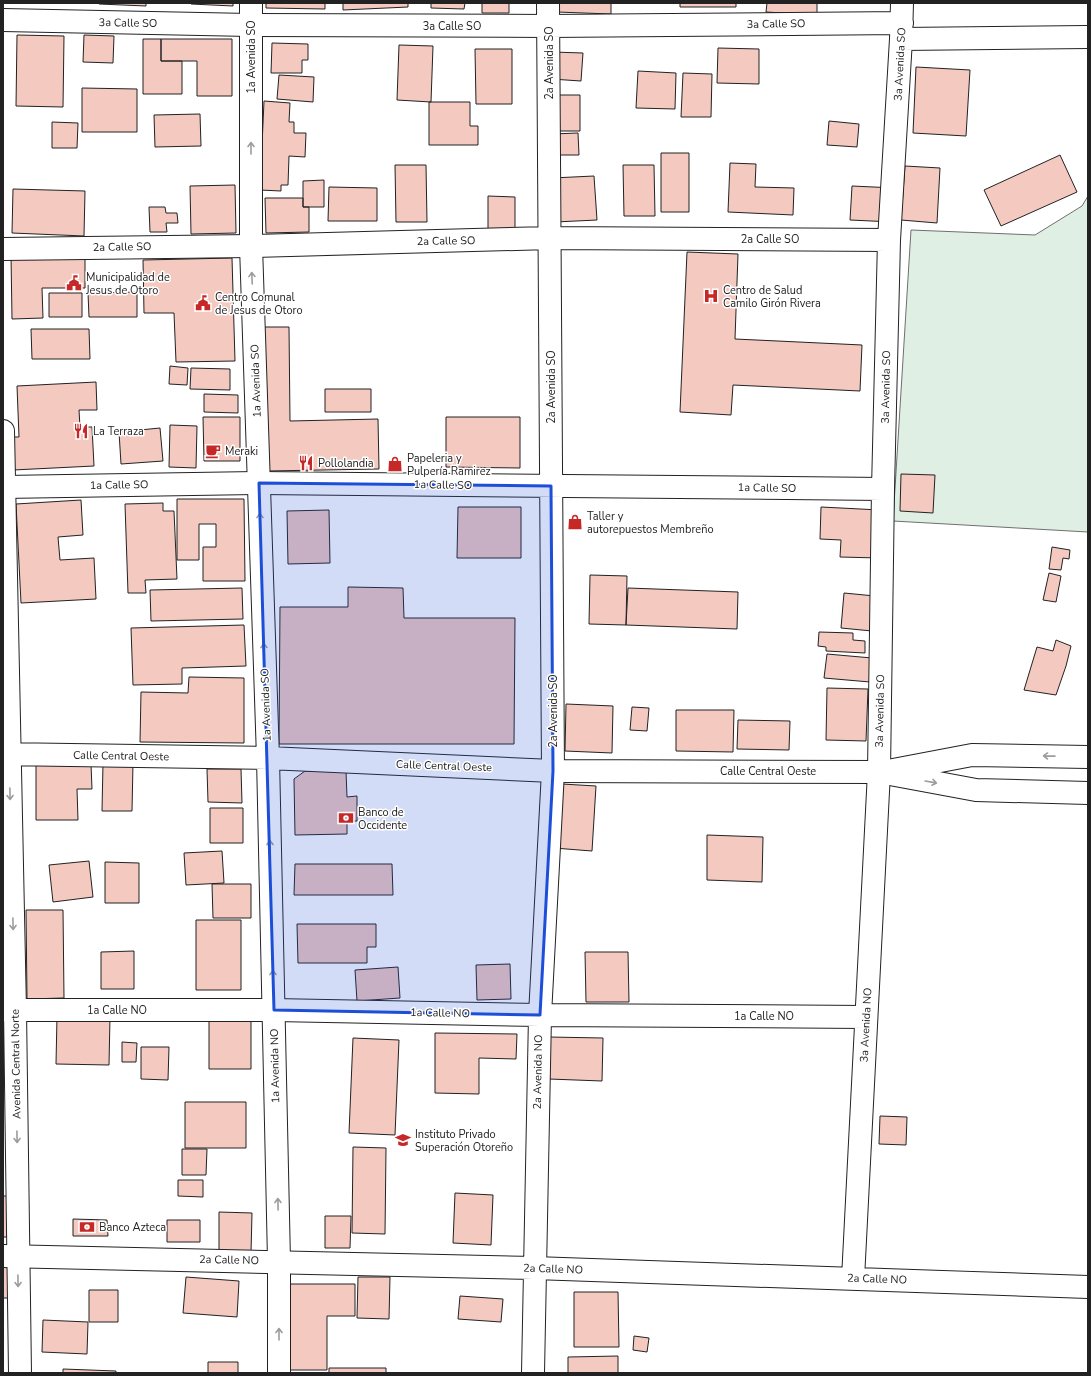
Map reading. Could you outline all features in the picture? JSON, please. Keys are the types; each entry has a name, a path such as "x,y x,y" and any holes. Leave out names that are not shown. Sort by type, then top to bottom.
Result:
{"street":[{"name":"1a Avenida SO","path":"251,3 251,246 268,758"},
{"name":"2a Avenida SO","path":"548,3 553,770"},
{"name":"3a Calle SO","path":"3,20 250,26 548,26 902,22 1088,37"},
{"name":"3a Avenida SO","path":"879,772 883,489 889,240 902,22"},
{"name":"2a Calle SO","path":"3,249 251,246 550,238 889,240"},
{"name":"Avenida Central Norte","path":"3,431 11,1256 20,1373"},
{"name":"1a Calle SO","path":"3,487 259,483 883,489"},
{"name":"Calle Central Oeste","path":"6,754 268,758 553,770 879,772 976,790 1088,793"},
{"name":"Calle Central Oeste","path":"879,772 972,755 1088,757"},
{"name":"1a Avenida NO","path":"268,758 280,1261 279,1373"},
{"name":"2a Avenida NO","path":"533,1373 540,1015 553,770"},
{"name":"3a Avenida NO","path":"854,1279 879,772"},
{"name":"1a Calle NO","path":"9,1010 274,1010 540,1015 866,1017"},
{"name":"2a Calle NO","path":"11,1256 534,1268 1088,1287"}],"highlighted area":[{"path":"259,483 551,486 553,771 540,1015 274,1010"}],"green space":[{"path":"1088,196 1088,532 893,521 911,230 1035,235 1082,206"}],"building":[{"path":"146,3 146,6 99,4"},
{"path":"233,3 233,6 191,4"},
{"path":"266,3 325,3 325,9 266,8"},
{"path":"343,3 408,3 408,7 343,10"},
{"path":"431,3 465,3 464,9 431,8"},
{"path":"482,3 509,3 509,13 482,13"},
{"path":"557,3 611,3 611,14 557,12"},
{"path":"680,3 736,3 736,7 680,7"},
{"path":"767,3 817,3 817,15 766,12"},
{"path":"17,35 64,36 63,107 16,106"},
{"path":"84,35 114,36 113,63 83,62"},
{"path":"143,39 161,39 161,61 182,61 182,94 143,94"},
{"path":"161,39 232,39 232,96 197,96 197,61 161,61"},
{"path":"272,43 308,44 308,60 302,60 302,73 271,73"},
{"path":"399,45 433,46 431,102 397,100"},
{"path":"718,48 759,49 759,84 717,83"},
{"path":"475,49 512,49 512,104 476,104"},
{"path":"552,52 583,53 581,81 551,79"},
{"path":"916,67 970,70 966,136 913,133"},
{"path":"638,71 676,73 675,109 636,108"},
{"path":"683,73 712,74 711,117 681,117"},
{"path":"279,75 314,77 313,102 277,99"},
{"path":"82,88 137,89 137,132 82,132"},
{"path":"553,95 580,95 580,131 553,131"},
{"path":"264,101 290,103 289,122 294,122 294,133 306,133 305,157 289,156 288,185 281,185 281,191 260,190"},
{"path":"429,102 470,102 470,126 478,126 478,145 429,145"},
{"path":"200,114 201,146 155,147 154,115"},
{"path":"829,121 859,124 857,147 827,145"},
{"path":"52,122 78,123 77,148 52,148"},
{"path":"578,133 579,155 552,155 552,134"},
{"path":"661,153 689,153 689,212 661,212"},
{"path":"1060,155 1077,192 1001,226 984,190"},
{"path":"730,163 756,164 755,187 794,188 793,215 728,212"},
{"path":"395,165 426,165 427,222 396,222"},
{"path":"623,165 654,165 655,216 624,216"},
{"path":"905,166 940,168 937,223 901,220"},
{"path":"594,176 597,220 555,222 552,178"},
{"path":"324,180 324,207 303,207 303,181"},
{"path":"235,185 236,233 191,234 190,186"},
{"path":"852,186 895,188 893,222 850,220"},
{"path":"329,187 377,188 377,221 328,221"},
{"path":"13,189 85,191 84,236 12,233"},
{"path":"488,196 515,197 515,229 488,229"},
{"path":"265,198 303,198 303,207 309,207 309,232 266,233"},
{"path":"149,207 165,207 166,213 177,213 178,223 166,223 167,232 150,232"},
{"name":"Centro de Salud Camilo Girón Rivera","path":"687,252 738,254 735,339 862,345 860,391 733,385 731,415 680,412"},
{"path":"85,254 85,288 42,288 43,318 12,319 11,255"},
{"path":"232,258 235,361 176,362 174,313 144,313 143,260"},
{"path":"137,292 137,317 89,317 88,293"},
{"path":"49,293 82,293 82,317 49,317"},
{"path":"264,327 289,327 290,421 378,419 379,469 267,471"},
{"path":"31,329 89,329 90,359 32,359"},
{"path":"170,366 188,368 187,385 169,384"},
{"path":"191,368 230,369 230,390 190,389"},
{"path":"96,382 97,410 79,410 80,427 92,427 94,466 13,470 11,437 19,437 17,386"},
{"path":"325,389 371,389 371,412 325,412"},
{"path":"204,394 238,395 238,413 204,412"},
{"path":"203,417 240,417 240,461 204,461"},
{"path":"446,417 520,417 520,468 446,467"},
{"path":"170,425 197,426 196,468 169,467"},
{"path":"160,428 163,461 121,464 119,432"},
{"path":"901,474 935,475 933,513 900,511"},
{"path":"177,499 244,499 245,581 203,581 203,547 216,547 216,524 199,524 199,560 177,560"},
{"path":"81,500 83,535 58,537 60,560 94,558 96,599 21,603 16,504"},
{"path":"163,503 163,511 174,511 177,579 145,580 146,593 128,593 125,504"},
{"path":"458,507 521,507 521,558 457,558"},
{"path":"821,507 880,510 879,558 840,557 841,540 820,539"},
{"path":"329,510 330,563 288,564 287,511"},
{"path":"1052,547 1070,550 1069,559 1063,558 1061,570 1049,569"},
{"path":"1049,573 1061,576 1056,602 1043,600"},
{"path":"590,575 627,576 626,625 589,624"},
{"path":"348,587 403,588 404,618 515,618 514,744 279,744 280,607 348,607"},
{"path":"242,588 243,619 151,621 150,590"},
{"path":"628,588 738,592 737,629 626,625"},
{"path":"844,593 875,596 872,631 841,628"},
{"path":"244,625 246,666 182,668 182,684 133,685 131,628"},
{"path":"819,632 853,633 853,640 865,641 865,653 826,651 826,647 818,646"},
{"path":"1056,640 1071,646 1056,695 1024,690 1037,647 1053,651"},
{"path":"827,654 872,658 870,682 824,678"},
{"path":"189,677 244,678 244,743 140,742 141,692 188,693"},
{"path":"827,688 868,689 866,741 826,740"},
{"path":"566,704 613,706 612,753 565,751"},
{"path":"632,707 649,708 647,731 630,730"},
{"path":"676,710 734,710 733,752 676,751"},
{"path":"738,720 790,721 789,750 737,749"},
{"path":"103,763 133,763 132,811 102,811"},
{"path":"36,764 91,764 92,789 77,789 78,820 36,820"},
{"path":"207,769 241,769 242,803 208,802"},
{"path":"305,771 346,771 347,797 357,796 357,821 347,821 347,834 295,835 294,779"},
{"path":"545,783 596,786 592,851 541,847"},
{"path":"210,808 243,808 243,843 210,843"},
{"path":"707,835 763,837 762,882 707,880"},
{"path":"222,851 224,883 186,885 184,853"},
{"path":"89,861 93,897 53,902 49,865"},
{"path":"105,862 139,863 139,903 105,903"},
{"path":"295,864 392,864 393,895 294,895"},
{"path":"212,884 251,884 251,918 213,918"},
{"path":"26,910 63,910 64,998 27,999"},
{"path":"196,920 241,920 241,990 196,990"},
{"path":"297,924 376,924 376,947 367,947 367,963 298,963"},
{"path":"134,951 134,989 101,989 101,952"},
{"path":"585,952 628,952 629,1002 586,1002"},
{"path":"510,964 511,999 477,1000 476,965"},
{"path":"398,967 400,998 357,1001 355,970"},
{"path":"57,1016 110,1017 109,1065 56,1064"},
{"path":"209,1018 251,1018 251,1069 209,1069"},
{"path":"435,1033 517,1034 516,1059 479,1058 479,1094 435,1093"},
{"path":"549,1037 603,1038 602,1081 549,1079"},
{"path":"353,1038 399,1040 395,1135 349,1133"},
{"path":"122,1042 137,1043 136,1062 122,1062"},
{"path":"141,1047 169,1047 168,1080 141,1079"},
{"path":"185,1102 246,1102 246,1148 185,1148"},
{"path":"880,1116 907,1117 906,1145 879,1144"},
{"path":"353,1147 386,1148 385,1234 352,1233"},
{"path":"182,1149 207,1149 206,1175 182,1175"},
{"path":"178,1180 203,1180 203,1197 178,1196"},
{"path":"455,1193 493,1195 491,1245 453,1243"},
{"path":"3,1196 7,1196 7,1237 3,1237"},
{"path":"219,1212 252,1213 251,1253 219,1252"},
{"path":"325,1216 351,1216 350,1248 325,1248"},
{"path":"73,1219 107,1220 108,1236 73,1236"},
{"path":"167,1220 200,1220 200,1242 167,1242"},
{"path":"3,1262 8,1262 8,1298 3,1298"},
{"path":"186,1277 239,1281 237,1317 183,1313"},
{"path":"358,1277 390,1277 389,1319 357,1318"},
{"path":"287,1284 355,1284 355,1316 327,1316 327,1370 287,1370"},
{"path":"89,1290 118,1290 118,1322 89,1322"},
{"path":"574,1292 618,1292 619,1347 574,1347"},
{"path":"460,1296 503,1299 501,1322 458,1319"},
{"path":"43,1320 88,1322 87,1354 42,1352"},
{"path":"634,1336 649,1338 647,1352 633,1350"},
{"path":"618,1356 618,1373 568,1373 568,1357"},
{"path":"208,1362 238,1362 238,1373 208,1373"},
{"path":"329,1368 386,1368 386,1373 329,1373"},
{"path":"63,1369 116,1371 116,1373 63,1373"}],"place":[{"name":"Municipalidad de Jesus de Otoro","path":"74,283"},
{"name":"Centro de Salud Camilo Girón Rivera","path":"711,296"},
{"name":"Centro Comunal de Jesus de Otoro","path":"203,303"},
{"name":"La Terraza","path":"81,431"},
{"name":"Meraki","path":"213,451"},
{"name":"Pollolandia","path":"306,463"},
{"name":"Papeleria y Pulpería Ramirez","path":"395,464"},
{"name":"Taller y autorepuestos Membreño","path":"575,522"},
{"name":"Banco de Occidente","path":"346,818"},
{"name":"Instituto Privado Superación Otoreño","path":"403,1140"},
{"name":"Banco Azteca","path":"87,1227"}]}
